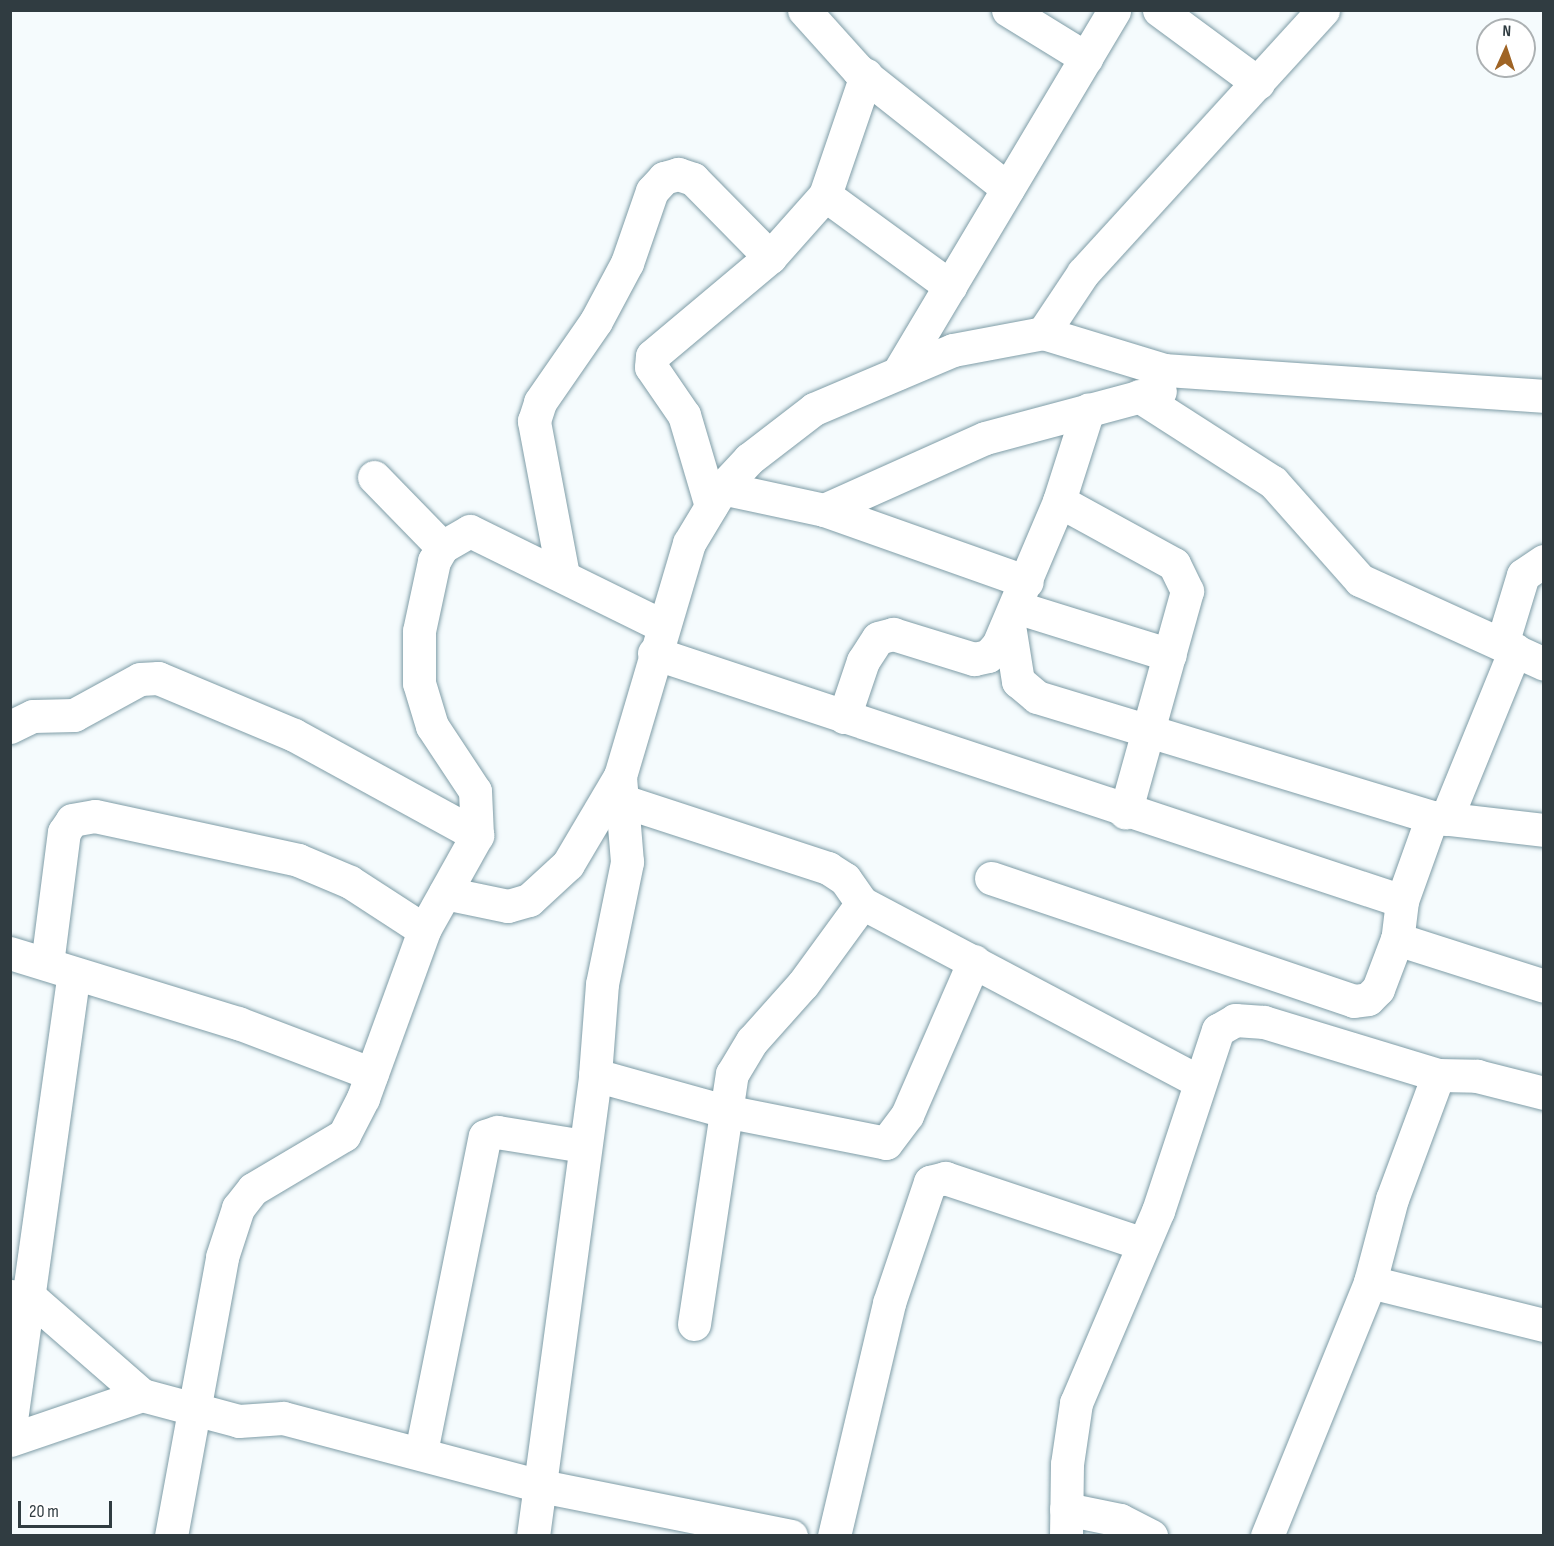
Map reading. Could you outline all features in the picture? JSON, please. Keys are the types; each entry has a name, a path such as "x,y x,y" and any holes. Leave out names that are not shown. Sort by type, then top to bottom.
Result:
{"street":[{"path":"804,10 866,75 949,148 1008,189"},
{"path":"1008,10 1086,58"},
{"path":"898,374 1114,10"},
{"path":"1159,10 1258,83"},
{"path":"1042,333 1083,273 1323,10"},
{"path":"717,497 684,415 651,367 652,356 770,257 825,195 866,75"},
{"path":"563,575 534,421 540,402 581,345 627,263 652,192 671,176 693,179 770,257"},
{"path":"825,195 950,286"},
{"path":"532,1536 541,1486 583,1146 595,1075 602,984 627,861 622,788 658,640 689,543 717,497 749,459 814,409 953,350 1042,333 1166,370 1544,396"},
{"path":"824,510 950,451 1139,396 1232,375"},
{"path":"1139,396 1273,482 1360,580 1520,653"},
{"path":"844,717 863,661 878,638 892,634 974,659 988,656 1018,604 1059,501 1088,410"},
{"path":"374,477 442,547"},
{"path":"717,497 824,510 1018,604 1170,655"},
{"path":"1059,501 1179,570 1187,591 1125,813"},
{"path":"171,1536 222,1257 238,1208 253,1190 344,1135 372,1074 424,930 477,835 475,791 432,726 419,683 423,604 442,547 470,531 563,575 658,640 844,717 1125,813 1402,901"},
{"path":"990,878 1354,1001 1368,999 1378,989 1397,939 1402,901 1439,818 1520,653 1523,575 1544,561"},
{"path":"1018,604 1014,665 1025,690 1148,735 1439,818 1544,830"},
{"path":"10,727 33,716 74,715 140,679 158,678 294,735 477,835"},
{"path":"445,892 508,906 529,900 568,864 622,788"},
{"path":"622,788 828,868 845,879 862,903 1200,1082"},
{"path":"10,1427 21,1297 61,968 64,832 72,820 95,816 298,860 350,882 424,930"},
{"path":"694,1324 732,1074 752,1041 803,984 862,903"},
{"path":"1397,939 1544,986"},
{"path":"10,953 238,1023 372,1074"},
{"path":"595,1075 725,1111 886,1143 907,1115 974,961"},
{"path":"1151,1536 1120,1520 1066,1522 1076,1403 1143,1244 1218,1030 1235,1020 1294,1030 1438,1075 1477,1076 1544,1093"},
{"path":"1267,1536 1370,1282 1392,1199 1438,1075"},
{"path":"421,1452 485,1136 497,1132 583,1146"},
{"path":"834,1536 890,1303 930,1182 945,1178 1143,1244"},
{"path":"1370,1282 1544,1325"},
{"path":"21,1297 142,1395 238,1421 283,1418 421,1452 541,1486 792,1536 828,1536"},
{"path":"10,1440 142,1395"}]}
